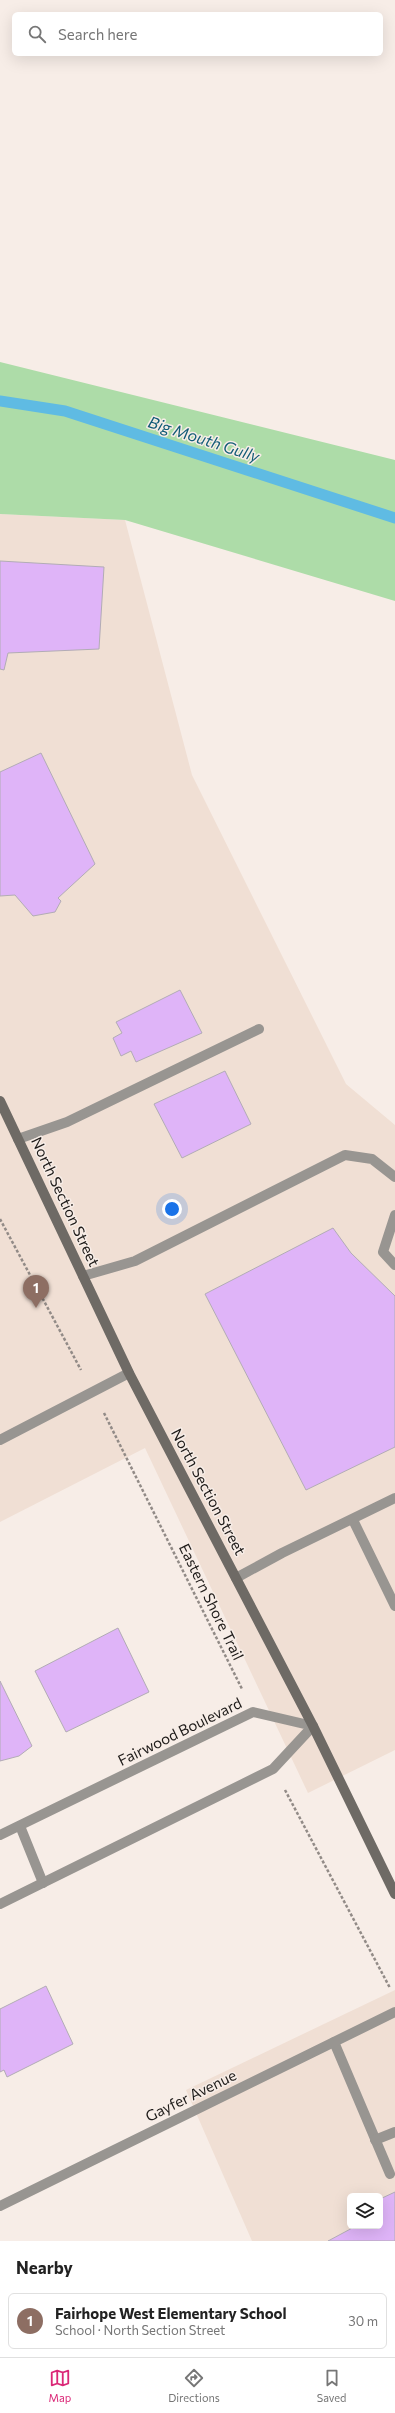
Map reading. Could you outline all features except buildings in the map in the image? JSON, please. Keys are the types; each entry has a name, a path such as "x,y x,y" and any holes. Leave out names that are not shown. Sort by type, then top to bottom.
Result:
{"main road":[{"name":"North Section Street","path":"0,1101 129,1373 313,1726 395,1894"}],"street":[{"path":"18,1139 68,1122 259,1029"},
{"path":"83,1276 135,1261 345,1155 372,1158 395,1177"},
{"path":"395,1215 384,1252 395,1265"},
{"path":"0,1440 129,1373"},
{"path":"236,1578 282,1552 353,1520 395,1498"},
{"path":"353,1520 395,1606"},
{"name":"Fairwood Boulevard","path":"0,1835 253,1712 313,1726"},
{"path":"0,1904 273,1769 313,1726"},
{"path":"20,1826 43,1883"},
{"name":"Gayfer Avenue","path":"0,2206 395,2012"},
{"path":"334,2042 390,2174"},
{"path":"375,2140 395,2132"}],"path":[{"name":"Eastern Shore Trail","path":"0,1219 33,1283 94,1392 253,1712"},
{"path":"273,1769 391,1991"}],"shaded area":[{"path":"0,514 125,520 192,775 346,1084 395,1125 395,1750 308,1793 145,1448 0,1522"},
{"path":"395,1990 395,2241 252,2241 186,2090"}],"green space":[{"path":"0,362 395,460 395,601 125,520 0,514"}],"waterway":[{"name":"Big Mouth Gully","path":"0,401 65,411 395,518"}],"place":[{"name":"Fairhope West Elementary School","path":"36,1308"}]}
